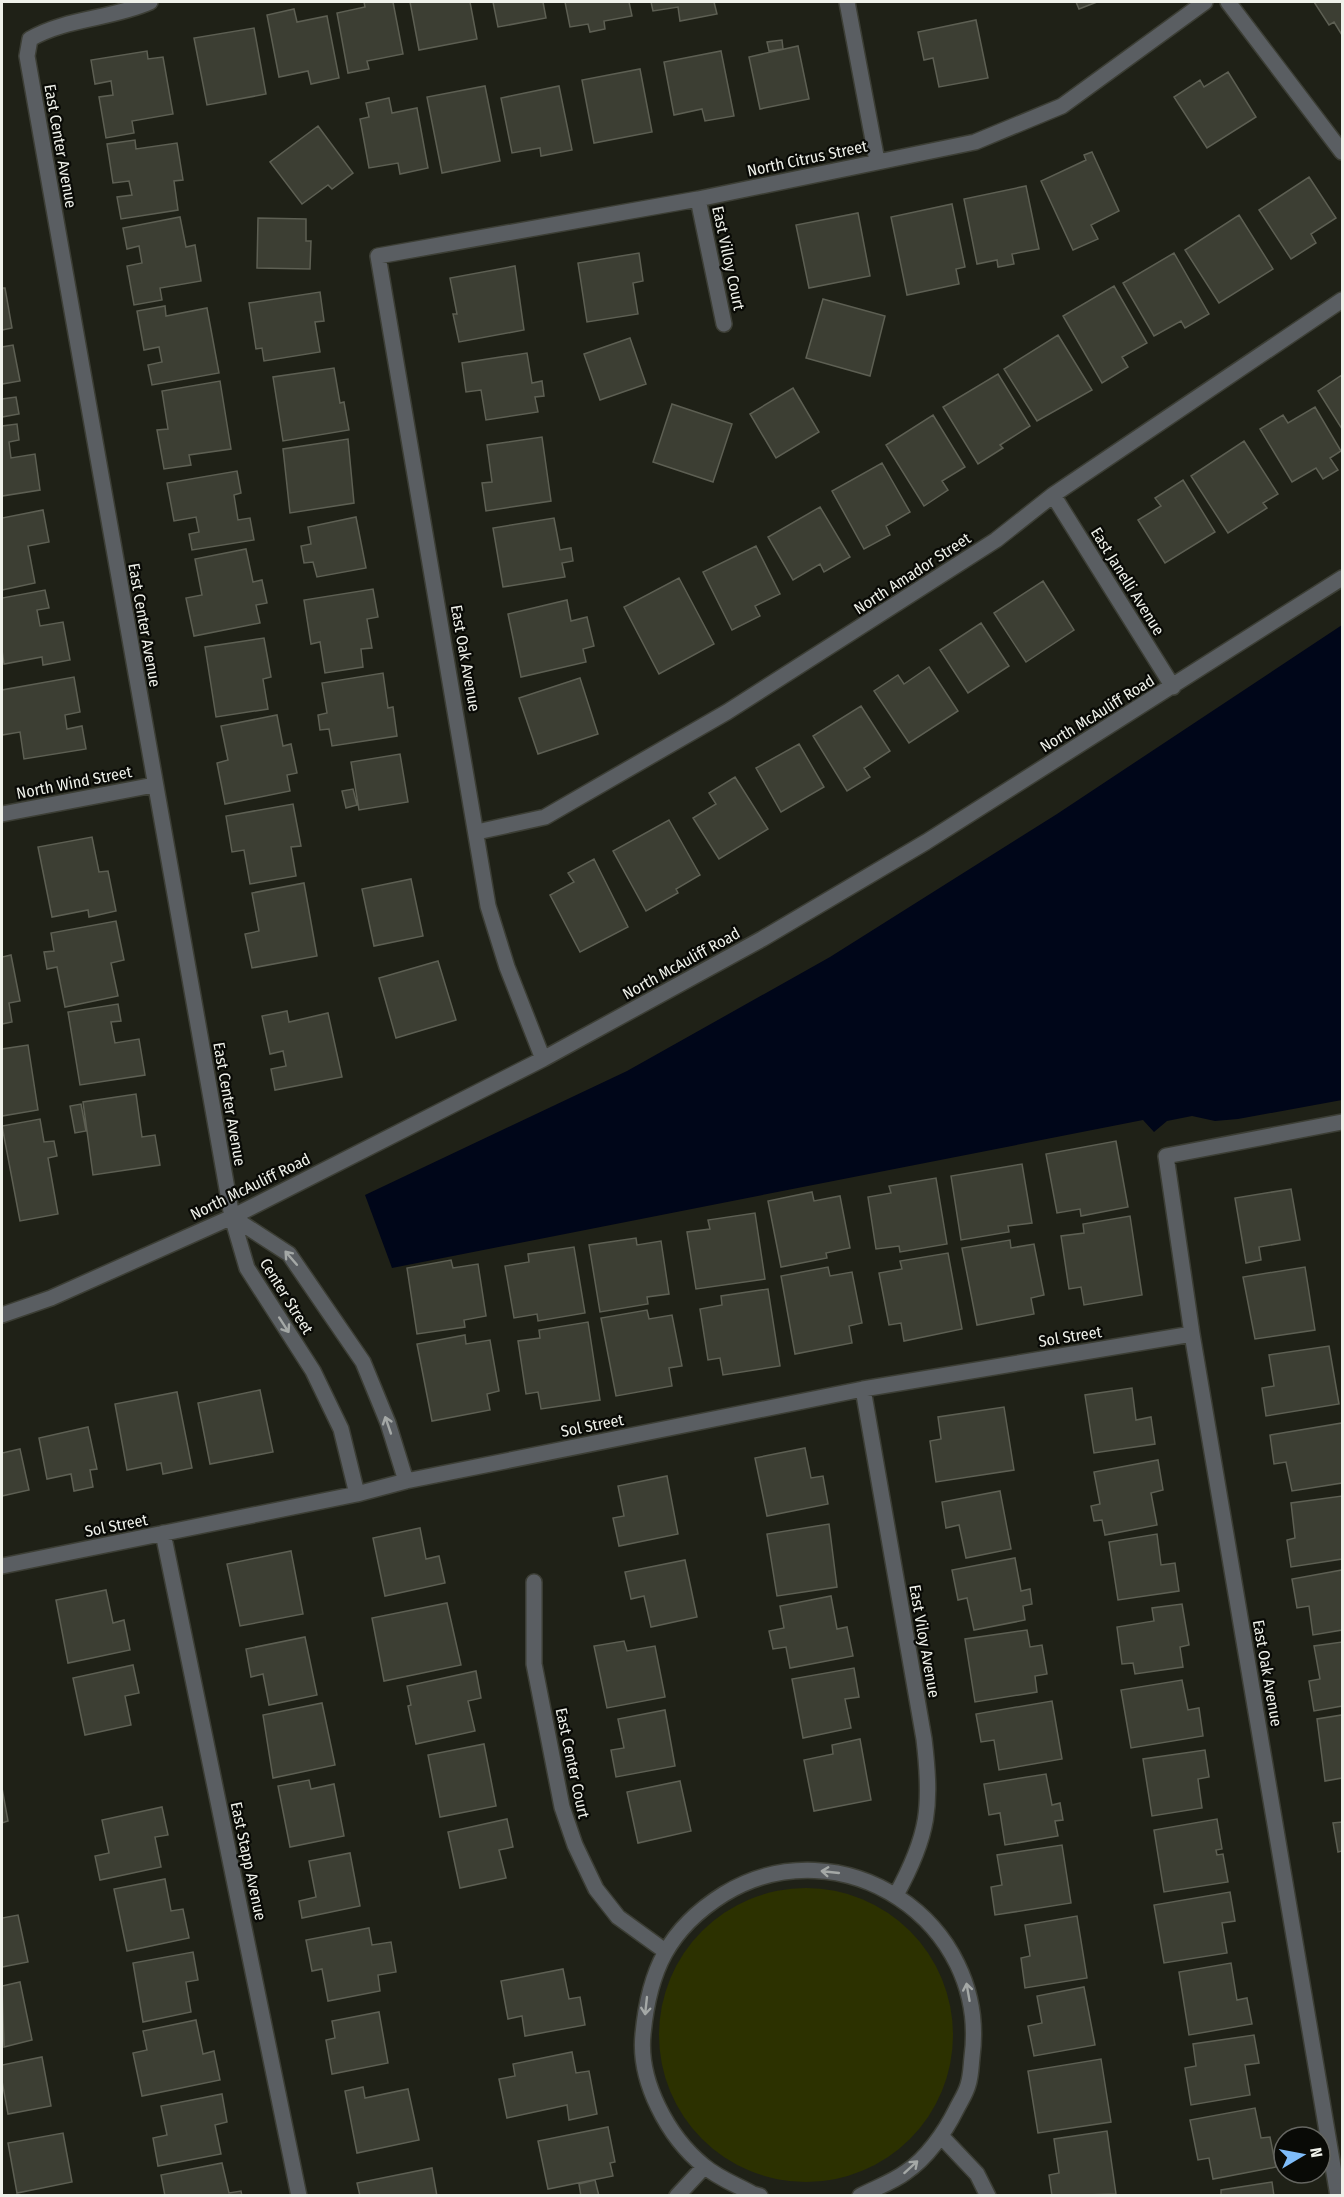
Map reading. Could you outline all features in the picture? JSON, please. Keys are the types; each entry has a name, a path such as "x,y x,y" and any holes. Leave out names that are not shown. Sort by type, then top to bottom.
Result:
{"street":[{"name":"East Center Avenue","path":"150,2 104,17 44,31 30,39 27,56 154,786 232,1217"},
{"path":"847,2 878,161"},
{"name":"North Citrus Street","path":"378,256 698,199 975,142 1062,106 1205,2"},
{"path":"1228,2 1342,152"},
{"name":"East Villoy Court","path":"698,199 724,324"},
{"name":"East Oak Avenue","path":"378,256 488,906 507,966 543,1059"},
{"name":"North Amador Street","path":"477,832 545,817 591,793 727,712 996,540 1053,495 1342,300"},
{"name":"East Janelli Avenue","path":"1053,495 1173,687"},
{"name":"North McAuliff Road","path":"2,1315 51,1298 232,1217 543,1059 773,933 926,842 1342,578"},
{"name":"North Wind Street","path":"2,814 154,786"},
{"name":"East Oak Avenue","path":"1338,2196 1192,1334 1166,1156 1342,1122"},
{"name":"Center Street","path":"232,1217 290,1254 363,1362 388,1423 406,1481"},
{"name":"Center Street","path":"232,1217 247,1268 313,1371 341,1429 357,1494"},
{"name":"Sol Street","path":"2,1566 357,1494 406,1481 863,1389 1192,1334"},
{"name":"East Viloy Avenue","path":"863,1389 924,1739 929,1780 927,1818 919,1850 896,1895"},
{"name":"East Stapp Avenue","path":"163,1533 299,2196"},
{"name":"East Center Court","path":"534,1582 534,1664 562,1807 575,1845 596,1888 618,1917 665,1951"},
{"path":"760,2196 704,2167 673,2133 651,2090 642,2043 647,1996 665,1951 699,1909 746,1881 799,1869 852,1875 896,1895 940,1934 966,1980 975,2032 968,2085 941,2136 907,2172 860,2196"},
{"path":"941,2136 977,2174 988,2196"},
{"path":"677,2196 704,2167"}],"green space":[{"path":"806,1888 835,1891 862,1899 888,1913 910,1931 928,1953 942,1979 950,2006 953,2035 950,2064 942,2091 928,2117 910,2139 888,2157 862,2171 835,2179 806,2182 777,2179 750,2171 724,2157 702,2139 684,2117 670,2091 662,2064 659,2035 662,2006 670,1979 684,1953 702,1931 724,1913 750,1899 777,1891"}],"water":[{"path":"1342,625 1342,1100 1238,1119 1215,1121 1192,1116 1167,1121 1154,1132 1143,1120 392,1268 365,1195 627,1071 830,957 1057,814"}],"building":[{"path":"364,2 393,2 403,54 367,61 369,69 348,73 337,13 365,7"},
{"path":"410,2 470,2 477,39 419,50"},
{"path":"493,2 543,2 546,18 498,27"},
{"path":"565,2 629,2 632,16 604,21 605,29 590,32 588,24 570,27"},
{"path":"651,2 714,2 717,14 680,21 678,7 653,11"},
{"path":"1076,2 1097,2 1079,9"},
{"path":"1314,2 1342,2 1342,35 1334,22 1329,25"},
{"path":"294,9 297,22 327,16 339,78 311,84 308,71 279,77 267,15"},
{"path":"976,20 988,78 939,87 933,58 924,60 918,32"},
{"path":"254,28 266,94 207,105 194,38"},
{"path":"782,40 783,49 769,51 767,42"},
{"path":"798,46 809,99 760,109 749,57"},
{"path":"147,51 148,59 163,57 173,114 132,121 134,133 106,138 99,97 113,95 111,81 95,84 91,60"},
{"path":"721,51 734,116 705,121 702,109 674,115 664,62"},
{"path":"640,69 652,132 594,143 582,80"},
{"path":"1228,72 1256,117 1207,148 1174,97 1200,80 1204,87"},
{"path":"485,86 500,161 442,173 427,97"},
{"path":"559,86 572,150 541,156 540,148 512,153 501,98"},
{"path":"389,98 392,113 417,108 428,168 400,174 398,163 369,168 360,119 369,117 366,103"},
{"path":"318,126 353,173 332,189 328,185 302,204 270,162"},
{"path":"135,140 136,149 177,143 183,180 174,181 178,210 121,219 117,197 132,195 129,181 113,183 107,144"},
{"path":"1092,152 1119,211 1091,225 1098,239 1073,250 1041,181 1086,160 1084,155"},
{"path":"1309,177 1336,218 1311,234 1316,243 1291,259 1259,210"},
{"path":"1026,186 1039,249 1012,254 1014,264 998,267 997,260 977,264 964,199"},
{"path":"952,204 965,267 956,269 959,284 907,295 891,217"},
{"path":"858,213 870,276 809,288 796,225"},
{"path":"1239,215 1273,269 1219,303 1185,250"},
{"path":"180,217 186,247 195,245 201,281 160,288 162,300 134,305 127,266 142,263 139,246 127,249 123,228"},
{"path":"258,218 306,219 306,241 311,241 310,269 257,268"},
{"path":"639,253 643,281 633,283 638,314 587,322 578,263"},
{"path":"1174,253 1209,314 1185,328 1181,321 1154,336 1123,283"},
{"path":"515,266 524,330 459,342 453,314 457,314 450,278"},
{"path":"1114,286 1147,343 1122,357 1128,367 1102,383 1063,316"},
{"path":"2,288 5,288 12,328 2,330"},
{"path":"320,292 324,321 315,322 320,352 264,361 262,348 256,349 249,303"},
{"path":"823,299 885,316 870,376 806,358"},
{"path":"165,306 166,316 207,308 219,373 152,385 148,365 162,362 159,347 144,350 137,311"},
{"path":"1058,335 1092,390 1037,421 1004,369"},
{"path":"630,338 646,384 600,400 584,354"},
{"path":"13,345 20,381 2,384 2,347"},
{"path":"527,353 532,383 542,381 544,396 535,397 538,412 486,420 481,390 466,392 462,363"},
{"path":"334,368 340,403 344,402 349,430 283,441 273,377"},
{"path":"998,374 1030,426 1000,445 1003,448 978,464 943,407"},
{"path":"1342,375 1342,429 1318,391"},
{"path":"220,381 231,449 189,455 191,465 164,469 157,430 168,429 162,391"},
{"path":"793,388 819,432 776,458 750,414"},
{"path":"16,397 19,414 2,417 2,399"},
{"path":"672,404 732,424 713,482 653,462"},
{"path":"1315,407 1341,451 1330,458 1338,470 1323,479 1316,468 1292,482 1260,429 1283,415 1288,423"},
{"path":"933,415 965,467 942,481 948,490 924,506 886,445"},
{"path":"17,424 19,440 9,442 11,458 35,454 40,490 2,496 2,426"},
{"path":"542,437 551,501 486,511 482,483 492,482 487,445"},
{"path":"348,439 354,503 290,513 283,449"},
{"path":"1244,441 1278,494 1263,503 1267,508 1228,533 1191,476"},
{"path":"882,463 910,512 886,526 890,535 864,549 832,491"},
{"path":"237,471 241,493 234,495 238,520 250,518 254,540 192,550 189,534 199,532 196,517 174,521 167,483"},
{"path":"1183,480 1215,532 1165,563 1138,520 1161,506 1155,498"},
{"path":"820,507 850,557 824,572 820,564 793,580 768,537"},
{"path":"43,510 49,542 28,546 35,583 2,590 2,518"},
{"path":"356,517 366,568 317,577 313,562 304,563 301,546 311,544 308,527"},
{"path":"554,518 560,550 571,548 573,561 562,563 565,577 503,587 493,528"},
{"path":"756,546 780,594 755,606 760,616 732,630 703,572"},
{"path":"246,549 253,582 262,580 267,603 256,605 260,623 194,636 186,598 202,595 195,559"},
{"path":"679,578 714,644 659,674 624,607"},
{"path":"1043,581 1074,630 1026,662 994,613"},
{"path":"373,589 378,617 367,619 372,648 361,649 363,667 325,673 320,642 311,644 304,600"},
{"path":"45,590 49,608 37,610 40,626 63,622 70,660 43,665 42,657 4,664 2,598"},
{"path":"567,600 571,621 587,617 594,646 583,649 586,662 521,677 508,614"},
{"path":"981,623 1009,666 968,693 940,650"},
{"path":"264,638 271,677 263,679 268,709 216,717 205,647"},
{"path":"929,667 958,711 909,743 874,691 898,675 904,684"},
{"path":"383,673 388,708 393,707 397,736 332,746 329,729 320,730 318,715 327,713 322,683"},
{"path":"74,677 80,712 65,715 67,729 82,726 86,749 24,759 20,732 2,735 2,690"},
{"path":"580,678 598,734 538,754 519,698"},
{"path":"861,706 890,751 864,768 870,777 847,791 813,736"},
{"path":"277,715 283,746 291,744 297,773 287,775 290,791 225,804 217,763 228,760 221,726"},
{"path":"799,744 824,787 781,812 756,768"},
{"path":"400,754 408,802 359,810 351,762"},
{"path":"735,777 768,829 719,859 693,818 716,804 709,793"},
{"path":"353,789 357,805 346,808 342,791"},
{"path":"293,804 301,846 291,847 296,876 250,884 244,850 232,852 226,816"},
{"path":"669,820 700,875 676,889 678,893 646,911 613,851"},
{"path":"92,837 99,872 108,871 116,911 89,917 88,910 52,917 38,847"},
{"path":"594,859 628,927 580,952 550,895 574,882 568,873"},
{"path":"411,879 423,936 374,946 362,889"},
{"path":"304,883 317,956 252,968 245,934 259,931 252,893"},
{"path":"116,921 124,960 111,963 118,996 65,1007 57,967 47,969 44,952 54,951 51,933"},
{"path":"11,955 20,1001 9,1003 12,1022 2,1024 2,957"},
{"path":"438,961 456,1020 396,1038 379,978"},
{"path":"118,1004 121,1021 111,1022 115,1043 139,1039 145,1075 80,1085 68,1012"},
{"path":"287,1011 289,1022 328,1013 342,1077 275,1090 271,1069 286,1066 283,1051 270,1054 262,1016"},
{"path":"28,1045 38,1110 2,1116 2,1049"},
{"path":"136,1094 142,1137 155,1135 160,1165 93,1175 83,1102"},
{"path":"81,1104 86,1131 75,1133 70,1106"},
{"path":"40,1119 44,1142 54,1141 57,1156 48,1158 58,1214 20,1221 2,1126"},
{"path":"1116,1141 1128,1207 1081,1216 1080,1209 1057,1213 1046,1154"},
{"path":"1022,1164 1032,1223 1008,1226 1009,1232 961,1240 951,1176"},
{"path":"936,1178 947,1244 900,1252 899,1246 876,1249 868,1197 891,1193 889,1186"},
{"path":"1291,1189 1300,1240 1259,1247 1261,1260 1246,1263 1235,1198"},
{"path":"812,1192 814,1201 840,1196 850,1248 826,1253 827,1258 781,1267 768,1201"},
{"path":"755,1213 765,1279 696,1289 687,1232 710,1229 708,1220"},
{"path":"1130,1216 1142,1295 1084,1305 1081,1287 1069,1289 1061,1236 1084,1233 1083,1224"},
{"path":"636,1238 637,1245 661,1241 669,1294 647,1297 648,1304 600,1312 589,1245"},
{"path":"1010,1240 1011,1248 1034,1244 1044,1295 1031,1298 1034,1314 977,1325 962,1248"},
{"path":"574,1247 585,1313 538,1321 537,1314 514,1318 505,1266 529,1262 528,1254"},
{"path":"948,1253 962,1329 904,1341 901,1323 889,1325 879,1273 902,1269 900,1261"},
{"path":"451,1260 453,1268 478,1264 486,1316 464,1320 465,1327 417,1334 407,1268"},
{"path":"828,1267 830,1276 852,1272 862,1323 849,1326 852,1343 795,1354 781,1276"},
{"path":"1305,1267 1315,1330 1255,1339 1243,1277"},
{"path":"768,1289 780,1366 723,1375 720,1358 708,1360 700,1309 722,1305 721,1296"},
{"path":"647,1310 649,1319 672,1315 682,1366 669,1368 672,1386 616,1396 601,1318"},
{"path":"588,1322 600,1400 541,1409 538,1392 526,1394 518,1341 540,1338 539,1330"},
{"path":"465,1335 466,1344 490,1340 499,1391 487,1394 490,1410 432,1421 417,1344"},
{"path":"1329,1346 1339,1404 1266,1416 1262,1388 1274,1386 1269,1355"},
{"path":"1132,1388 1136,1420 1151,1417 1155,1444 1094,1453 1085,1395"},
{"path":"260,1390 273,1452 210,1464 198,1403"},
{"path":"177,1392 192,1468 163,1474 161,1463 127,1470 115,1404"},
{"path":"1004,1407 1014,1470 936,1482 930,1441 941,1439 938,1417"},
{"path":"1342,1423 1342,1483 1292,1491 1286,1462 1274,1464 1270,1435"},
{"path":"88,1427 97,1469 90,1470 93,1487 74,1491 71,1474 47,1479 39,1438"},
{"path":"805,1448 811,1478 823,1476 828,1504 767,1516 755,1458"},
{"path":"20,1449 29,1490 2,1496 2,1453"},
{"path":"1158,1460 1163,1490 1151,1493 1157,1525 1105,1535 1102,1520 1094,1521 1091,1506 1100,1504 1094,1472"},
{"path":"667,1476 678,1534 619,1546 613,1518 624,1516 618,1486"},
{"path":"1000,1491 1011,1549 966,1558 959,1525 946,1528 942,1502"},
{"path":"1342,1496 1342,1559 1291,1567 1287,1540 1295,1538 1291,1503"},
{"path":"829,1524 837,1587 777,1596 767,1534"},
{"path":"420,1528 426,1559 439,1556 445,1583 385,1596 373,1538"},
{"path":"1157,1534 1161,1565 1175,1563 1179,1591 1118,1600 1109,1542"},
{"path":"291,1551 303,1614 240,1626 227,1564"},
{"path":"1015,1558 1021,1591 1030,1589 1032,1604 1023,1606 1025,1620 974,1630 967,1598 958,1600 952,1570"},
{"path":"685,1560 697,1617 651,1627 644,1596 631,1599 625,1572"},
{"path":"1342,1570 1342,1630 1313,1635 1309,1606 1297,1608 1292,1579"},
{"path":"106,1590 113,1623 124,1620 130,1650 68,1663 56,1600"},
{"path":"831,1596 837,1629 847,1627 853,1656 790,1668 786,1647 773,1649 769,1631 784,1628 780,1606"},
{"path":"447,1603 461,1665 384,1681 372,1618"},
{"path":"1182,1604 1189,1645 1180,1647 1183,1667 1135,1674 1133,1663 1122,1664 1117,1627 1154,1621 1152,1608"},
{"path":"1027,1630 1030,1647 1042,1645 1047,1674 1035,1676 1037,1692 975,1702 965,1639"},
{"path":"305,1637 317,1695 269,1705 263,1674 251,1677 246,1649"},
{"path":"624,1641 627,1651 655,1646 665,1697 607,1708 594,1646"},
{"path":"1342,1642 1342,1706 1314,1711 1309,1681 1320,1679 1314,1646"},
{"path":"133,1665 139,1693 125,1696 131,1725 85,1735 73,1678"},
{"path":"854,1668 859,1697 845,1699 851,1728 803,1738 792,1679"},
{"path":"476,1671 481,1698 468,1701 475,1731 416,1744 408,1706 411,1705 407,1686"},
{"path":"1182,1680 1188,1710 1199,1708 1203,1736 1131,1748 1121,1690"},
{"path":"1052,1701 1062,1759 999,1770 994,1740 981,1742 976,1714"},
{"path":"322,1703 335,1765 273,1778 263,1715"},
{"path":"665,1710 675,1766 616,1777 611,1750 624,1748 618,1719"},
{"path":"1342,1715 1342,1778 1325,1781 1317,1719"},
{"path":"860,1739 871,1800 814,1811 804,1760 833,1754 832,1745"},
{"path":"484,1744 496,1806 440,1817 428,1755"},
{"path":"1205,1750 1209,1777 1198,1779 1202,1808 1152,1816 1143,1759"},
{"path":"1046,1774 1052,1805 1060,1803 1063,1820 1055,1821 1058,1836 1005,1845 1000,1813 989,1815 984,1784"},
{"path":"309,1780 311,1789 334,1784 344,1836 290,1847 278,1786"},
{"path":"680,1781 691,1831 638,1843 627,1792"},
{"path":"2,1788 8,1821 2,1823"},
{"path":"162,1807 168,1835 155,1837 161,1867 100,1880 95,1856 109,1853 102,1820"},
{"path":"507,1819 513,1847 499,1850 506,1878 460,1888 448,1832"},
{"path":"1217,1819 1222,1849 1216,1850 1217,1855 1223,1854 1228,1882 1164,1892 1154,1830"},
{"path":"1342,1822 1342,1851 1338,1852 1333,1823"},
{"path":"1062,1845 1071,1903 995,1915 991,1887 1002,1885 997,1855"},
{"path":"350,1853 360,1906 302,1918 299,1901 316,1897 309,1861"},
{"path":"165,1879 171,1911 183,1909 189,1938 127,1951 114,1889"},
{"path":"1230,1892 1235,1921 1222,1923 1227,1953 1164,1963 1154,1905"},
{"path":"18,1915 28,1962 2,1967 2,1918"},
{"path":"1077,1916 1087,1978 1025,1988 1021,1958 1030,1956 1025,1925"},
{"path":"369,1928 372,1945 391,1942 396,1972 378,1975 380,1991 328,2001 322,1969 312,1971 306,1940"},
{"path":"193,1952 198,1980 186,1982 191,2012 143,2022 133,1963"},
{"path":"1231,1963 1237,2000 1247,1998 1252,2024 1189,2035 1179,1972"},
{"path":"563,1969 569,1999 580,1997 585,2025 525,2036 522,2016 508,2019 501,1981"},
{"path":"20,1982 32,2040 4,2047 2,1986"},
{"path":"1084,1987 1095,2045 1034,2056 1028,2026 1042,2023 1037,1996"},
{"path":"379,2012 388,2063 332,2074 326,2040 335,2038 332,2021"},
{"path":"196,2020 203,2054 214,2051 220,2080 142,2096 133,2053 147,2050 143,2031"},
{"path":"1254,2035 1259,2063 1245,2065 1250,2095 1191,2105 1185,2068 1196,2066 1193,2044"},
{"path":"572,2052 576,2073 589,2071 597,2114 569,2120 567,2105 507,2118 499,2079 515,2076 513,2064"},
{"path":"42,2057 51,2106 8,2114 2,2081 2,2065"},
{"path":"1101,2059 1111,2122 1038,2133 1028,2071"},
{"path":"363,2087 365,2098 408,2089 419,2140 357,2153 345,2091"},
{"path":"222,2094 227,2122 215,2125 221,2154 158,2166 153,2138 167,2135 161,2106"},
{"path":"1255,2108 1261,2138 1270,2137 1272,2168 1213,2179 1209,2158 1198,2160 1190,2120"},
{"path":"608,2127 615,2162 610,2163 613,2176 548,2189 538,2141"},
{"path":"1107,2131 1116,2194 1052,2196 1049,2175 1059,2173 1054,2139"},
{"path":"63,2133 72,2182 17,2193 8,2143"},
{"path":"222,2163 229,2193 241,2191 242,2196 165,2196 161,2175"},
{"path":"432,2168 437,2196 360,2196 357,2183"},
{"path":"595,2180 599,2196 581,2196 579,2184"},
{"path":"1272,2182 1274,2196 1221,2196 1221,2190"}]}
